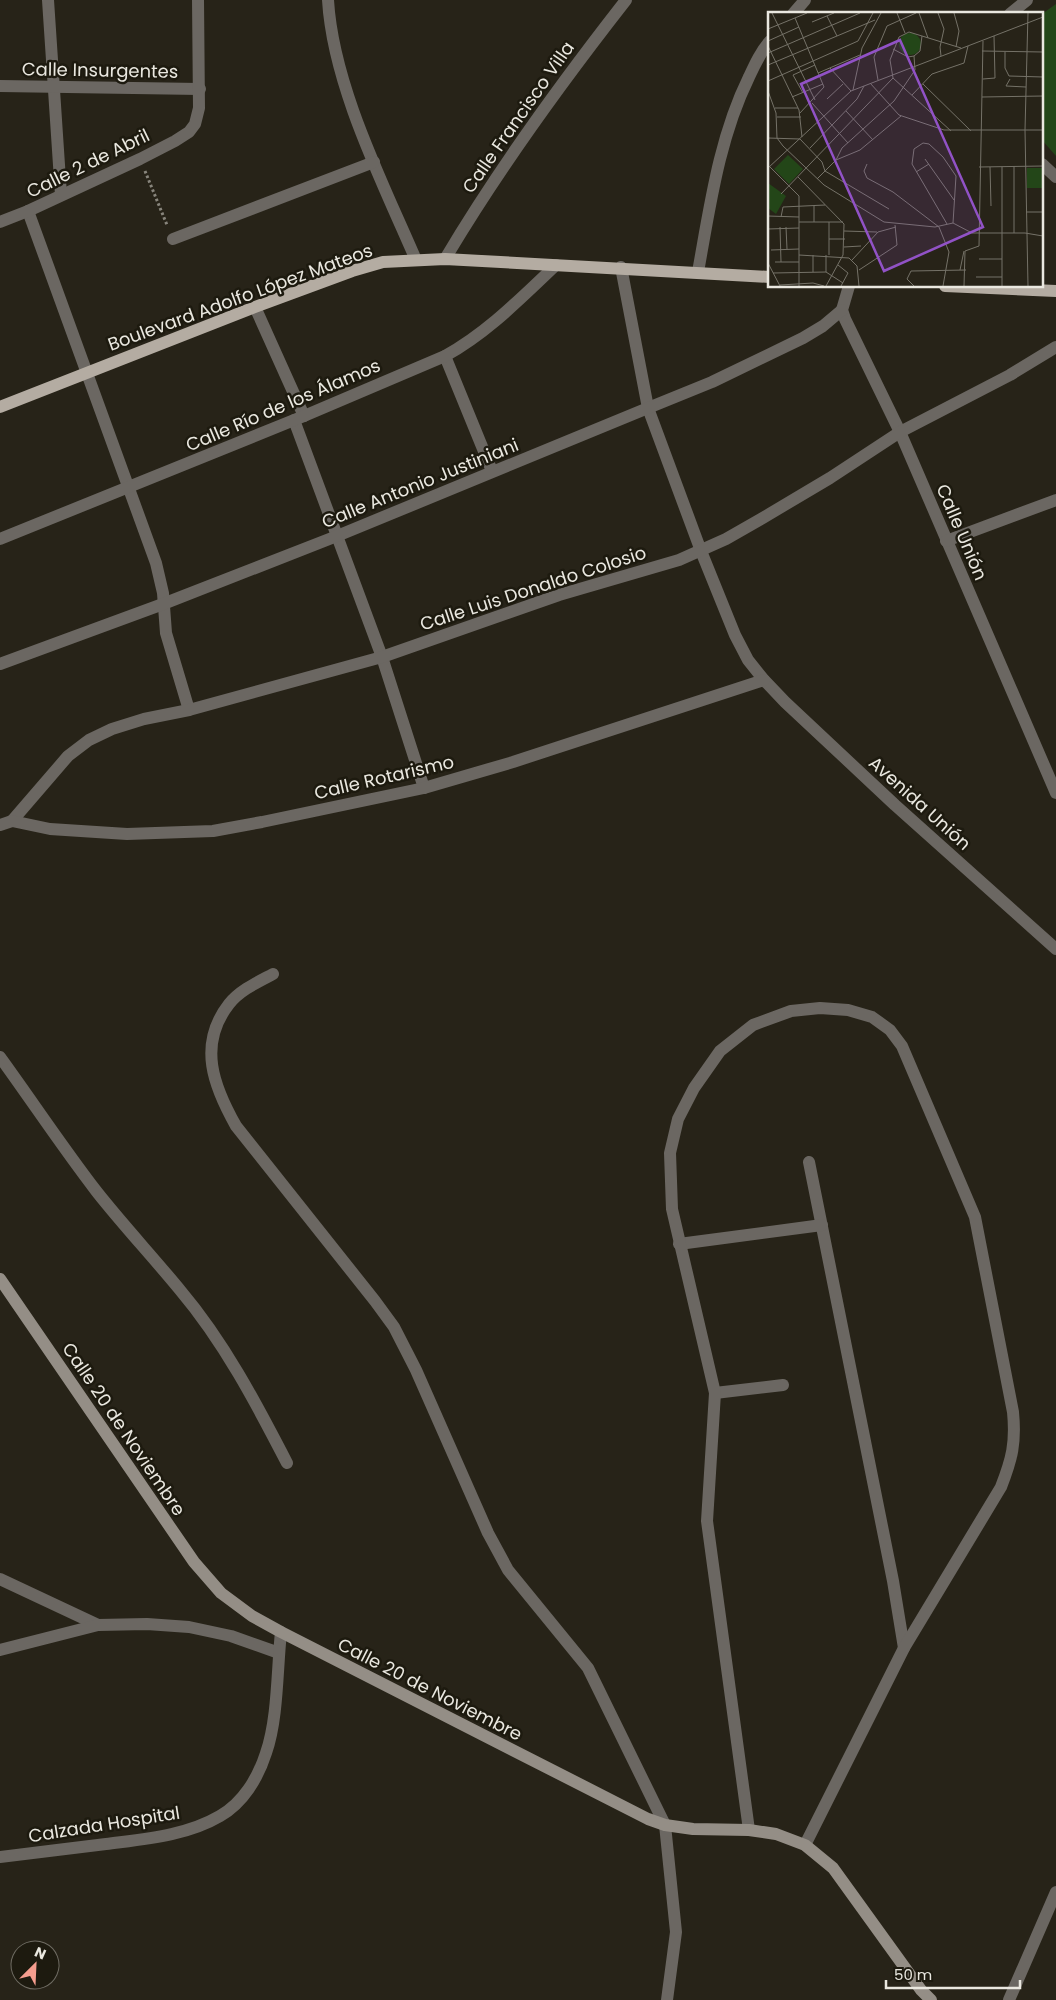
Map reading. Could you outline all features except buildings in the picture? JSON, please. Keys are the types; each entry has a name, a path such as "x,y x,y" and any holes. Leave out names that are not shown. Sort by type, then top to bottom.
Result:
{"main road":[{"name":"Boulevard Adolfo López Mateos","path":"0,407 255,307 352,271 383,262 445,259 621,267 768,277"},
{"path":"989,288 1056,291"}],"street":[{"path":"48,0 61,195"},
{"path":"198,0 200,89"},
{"path":"328,0 332,32 339,63 374,162 416,260"},
{"name":"Calle Francisco Villa","path":"445,259 490,186 554,94 626,0"},
{"path":"795,12 805,0"},
{"path":"1012,12 1027,0"},
{"path":"698,272 717,166 741,94 763,49 768,43"},
{"name":"Calle Insurgentes","path":"0,86 200,89"},
{"name":"Calle 2 de Abril","path":"0,222 28,212 140,159 189,132 195,124 199,108 200,89"},
{"path":"172,238 374,162"},
{"path":"1044,166 1056,177"},
{"path":"28,212 156,563 162,593 166,633 190,710"},
{"name":"Calle Río de los Álamos","path":"0,539 299,418 445,356 466,344 512,307 556,265"},
{"name":"Avenida Unión","path":"621,267 648,408 701,551 735,634 748,660 764,680 895,805 1056,949"},
{"path":"842,310 848,288"},
{"path":"255,307 299,418 337,536 382,657 424,788"},
{"name":"Calle Antonio Justiniani","path":"0,664 163,604 337,536 712,382 803,338 823,326 842,310"},
{"name":"Calle Unión","path":"842,310 900,432 1056,793"},
{"name":"Calle Luis Donaldo Colosio","path":"6,823 68,756 89,740 112,729 144,719 190,710 382,657 559,595 679,560 701,551 761,519 830,478 900,432 1010,375 1056,347"},
{"path":"445,356 492,471"},
{"path":"946,541 1056,500"},
{"name":"Calle Rotarismo","path":"6,823 50,829 127,834 213,831 340,807 424,788 513,762 764,680"},
{"path":"273,974 247,988 229,1004 216,1028 211,1049 212,1072 221,1099 242,1134 330,1243 394,1327 416,1370 488,1533 508,1570 588,1668 664,1824 676,1932 667,2000"},
{"path":"749,1830 707,1521 715,1394 672,1209 670,1153 682,1111 694,1088 720,1051 752,1025 792,1011 820,1008 848,1010 872,1018 890,1030 902,1046 975,1216 1013,1412 1015,1435 1011,1461 1001,1487 904,1648 805,1845"},
{"path":"0,1056 96,1190 138,1242 181,1290 209,1329 242,1378 286,1463"},
{"path":"809,1162 893,1581 904,1648"},
{"path":"679,1244 822,1225"},
{"name":"Calle 20 de Noviembre","path":"0,1278 194,1562 221,1593 252,1616 281,1632 627,1810 664,1824 693,1829 749,1830 776,1834 805,1845 833,1868 921,1990 931,2000"},
{"path":"715,1394 783,1385"},
{"path":"0,1579 98,1625"},
{"path":"0,1650 98,1625 147,1624 189,1627 231,1636 279,1653"},
{"name":"Calzada Hospital","path":"0,1857 166,1836 220,1816 239,1802 255,1780 266,1752 274,1721 281,1632"},
{"path":"1009,2000 1056,1892"}],"path":[{"path":"140,159 172,238"}],"green space":[{"path":"1056,4 1056,156 1044,142 1044,13"}]}
